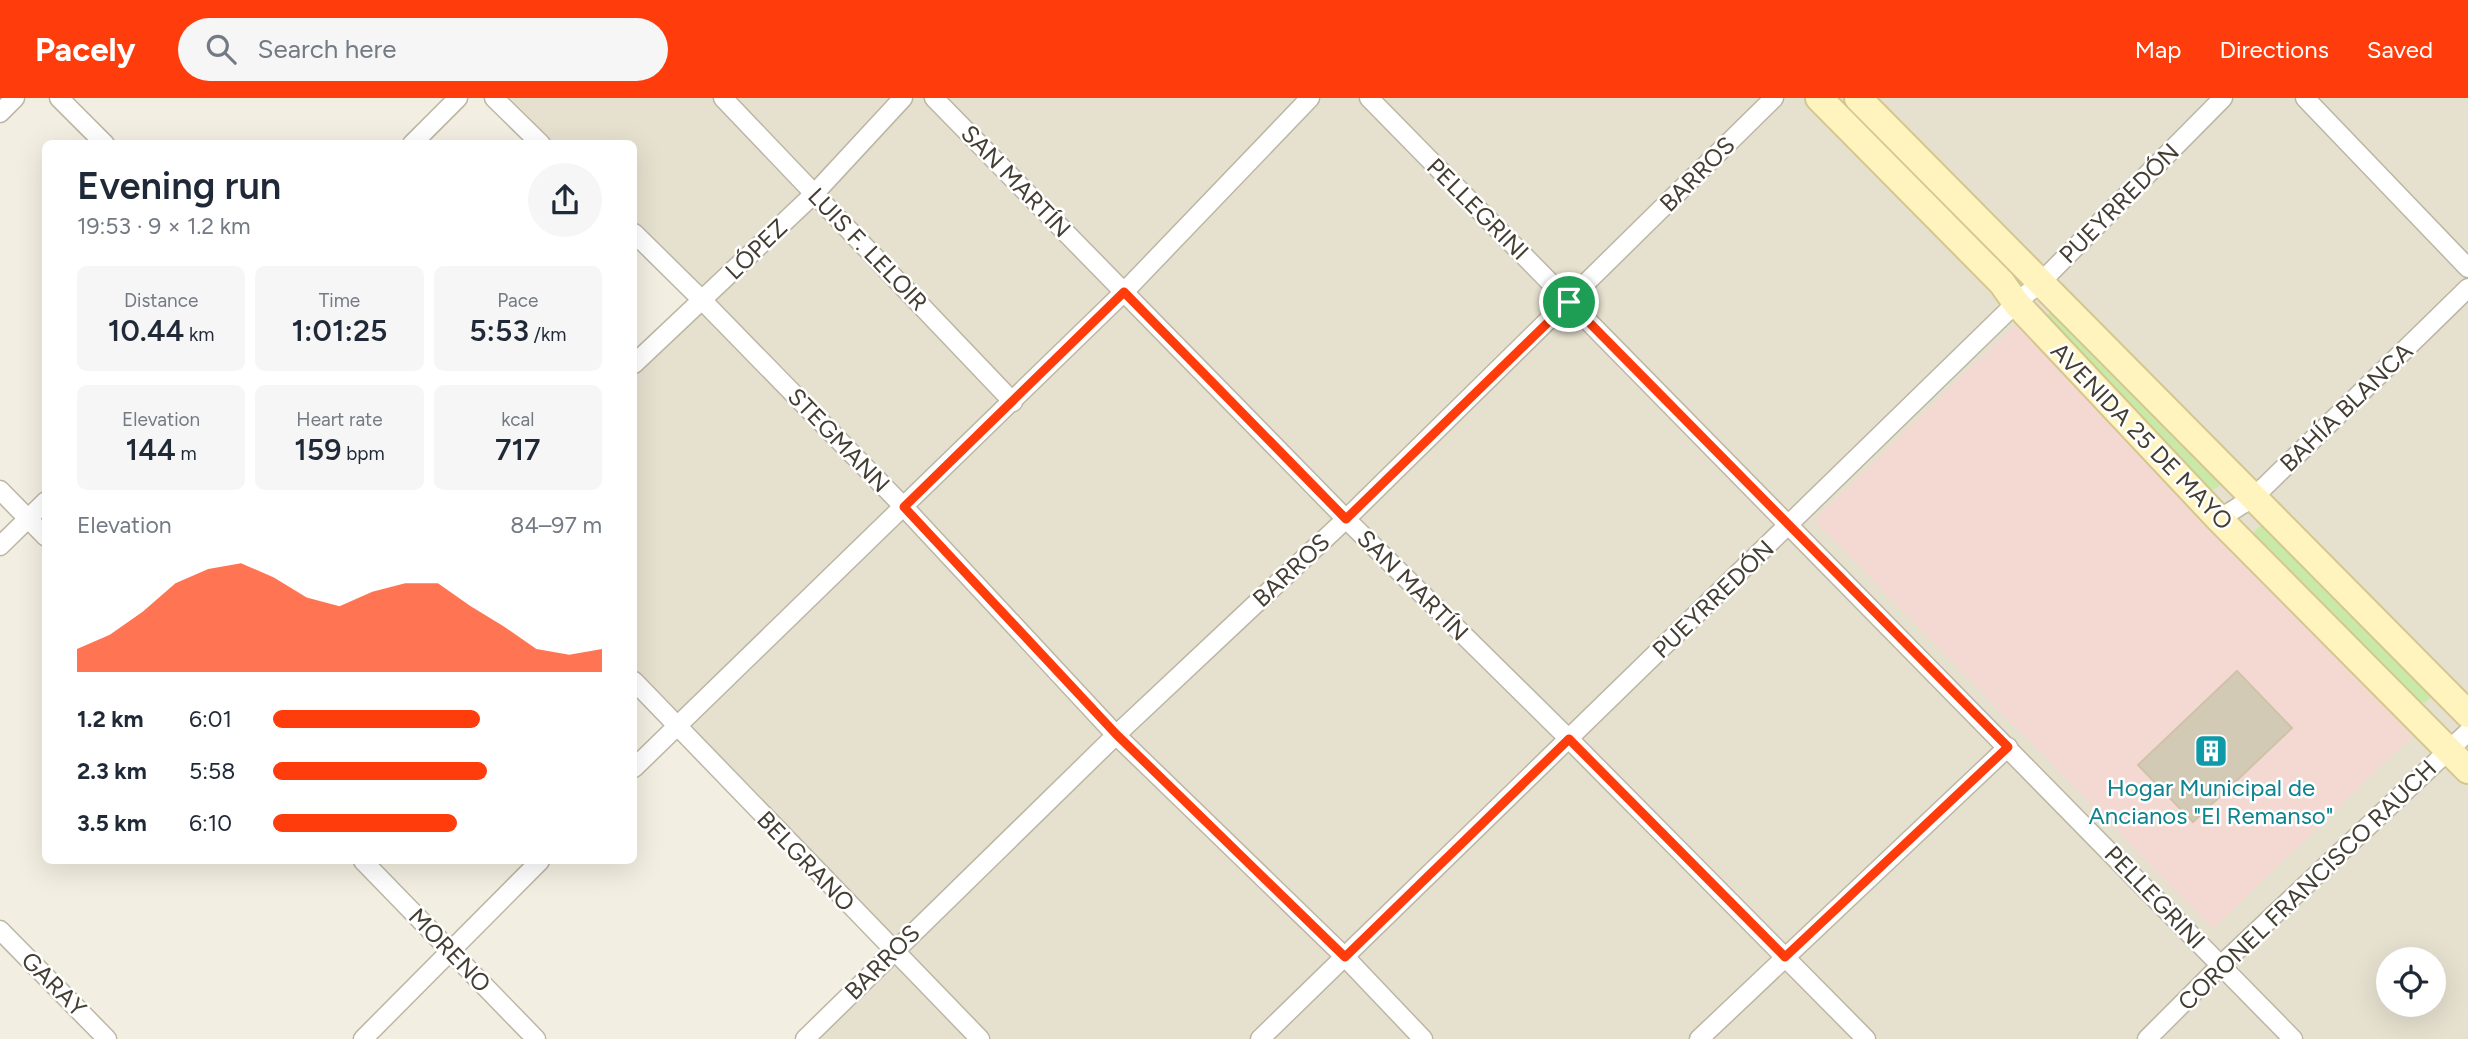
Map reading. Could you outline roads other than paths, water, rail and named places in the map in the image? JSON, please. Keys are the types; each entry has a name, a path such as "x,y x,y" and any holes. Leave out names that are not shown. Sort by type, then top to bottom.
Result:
{"main road":[{"name":"AVENIDA 25 DE MAYO","path":"1819,98 2001,283 2015,303 2219,519 2468,770"},
{"name":"AVENIDA 25 DE MAYO","path":"1857,98 2468,715"}],"street":[{"path":"0,113 15,98"},
{"path":"59,98 101,140"},
{"path":"416,140 458,98"},
{"path":"494,98 537,140"},
{"name":"LUIS F. LELOIR","path":"723,98 1013,402"},
{"name":"LÓPEZ","path":"637,361 815,193 903,98"},
{"name":"SAN MARTÍN","path":"934,98 1346,519 1569,739 1866,1039"},
{"path":"637,765 1013,402 1124,292 1310,98"},
{"name":"PELLEGRINI","path":"1368,98 2293,1039"},
{"name":"BARROS","path":"805,1039 1116,734 1346,519 1774,98"},
{"name":"PUEYRREDÓN","path":"1261,1039 2015,303 2041,282 2223,98"},
{"path":"2305,98 2468,268"},
{"name":"STEGMANN","path":"637,236 904,507 1116,734 1345,957 1423,1039"},
{"name":"BAHÍA BLANCA","path":"2219,519 2254,497 2468,288"},
{"path":"0,490 42,533"},
{"path":"0,546 42,505"},
{"name":"BELGRANO","path":"637,684 979,1039"},
{"name":"CORONEL FRANCISCO RAUCH","path":"2147,1039 2221,965 2468,732"},
{"path":"1699,1039 2008,747"},
{"name":"MORENO","path":"366,864 536,1039"},
{"path":"363,1039 537,864"},
{"name":"GARAY","path":"0,930 107,1039"}],"place":[{"name":"Hogar Municipal de Ancianos \"El Remanso\"","path":"2211,751"}]}
